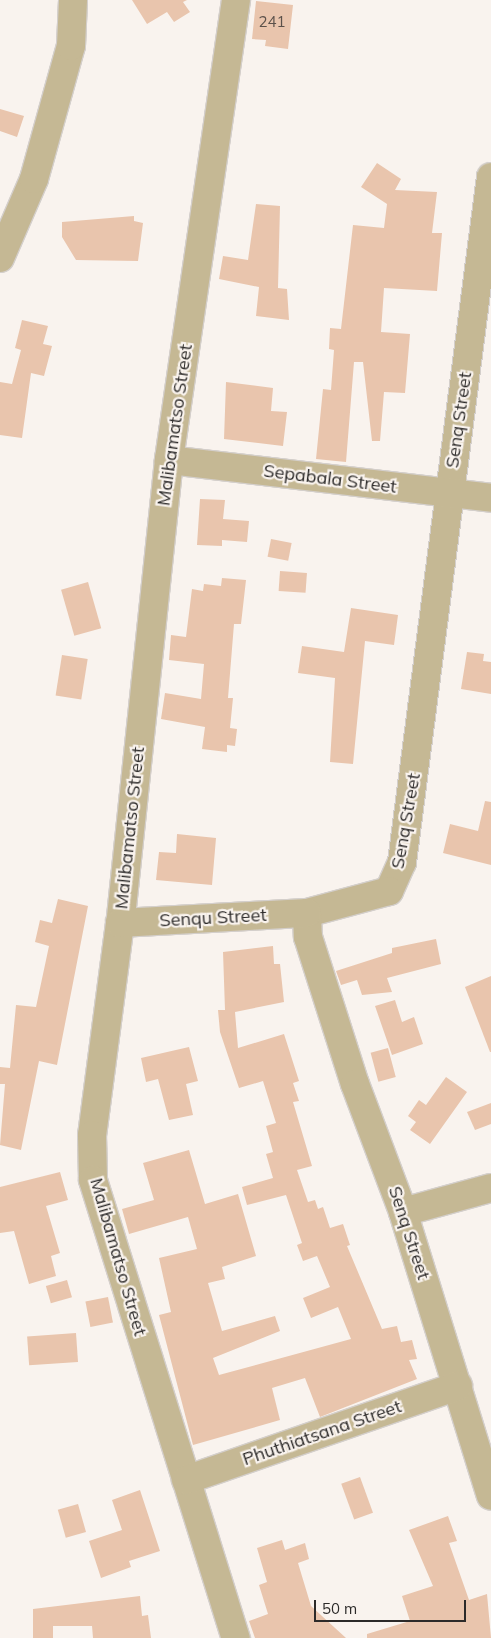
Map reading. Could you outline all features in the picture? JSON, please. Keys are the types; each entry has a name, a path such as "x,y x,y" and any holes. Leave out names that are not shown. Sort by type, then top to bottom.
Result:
{"street":[{"path":"0,258 37,170 71,46 73,0"},
{"name":"Malibamatso Street","path":"236,0 169,460 120,923 92,1135 93,1180 236,1638"},
{"name":"Senq Street","path":"491,177 402,862 389,891 307,913 308,937 352,1075 403,1212 491,1496"},
{"name":"Sepabala Street","path":"169,460 491,498"},
{"name":"Senqu Street","path":"120,923 307,913"},
{"path":"403,1212 491,1188"},
{"name":"Phuthiatsana Street","path":"186,1480 458,1386"}],"building":[{"path":"132,0 187,0 183,2 190,12 174,22 167,12 147,24"},
{"path":"256,1 293,5 288,49 265,46 266,40 252,39"},
{"path":"0,109 24,116 17,137 0,131"},
{"path":"377,163 401,179 395,190 437,192 432,233 442,233 437,291 384,288 381,332 410,334 405,393 384,392 380,441 372,441 363,362 354,362 346,462 316,459 323,389 331,390 334,350 329,349 330,328 341,329 353,225 384,228 387,204 361,187"},
{"path":"256,204 280,206 278,288 287,289 289,320 256,316 259,287 219,279 223,256 248,260"},
{"path":"134,216 134,221 143,223 138,261 76,260 62,237 62,222"},
{"path":"22,320 48,326 43,344 52,346 44,376 31,373 22,438 0,435 0,382 12,384 21,350 15,348"},
{"path":"226,382 273,388 271,411 287,412 283,446 224,439"},
{"path":"200,499 225,500 223,519 249,521 247,542 222,540 222,546 197,545"},
{"path":"271,539 292,543 288,561 268,557"},
{"path":"280,571 307,573 306,593 279,591"},
{"path":"222,578 246,580 241,624 234,624 228,698 233,698 230,728 237,729 235,746 227,745 227,752 202,749 205,727 161,719 165,693 201,699 204,664 169,660 171,635 186,637 192,589 203,591 204,584 221,586"},
{"path":"88,582 101,628 74,636 61,590"},
{"path":"351,608 398,615 394,645 365,641 353,764 330,762 335,678 298,673 302,646 344,652"},
{"path":"467,652 484,654 483,661 491,662 491,694 461,689"},
{"path":"62,655 88,659 81,700 56,695"},
{"path":"485,801 491,802 491,865 443,853 450,824 478,831"},
{"path":"177,834 216,838 212,885 156,880 159,852 176,853"},
{"path":"58,899 88,906 57,1065 39,1061 21,1150 0,1145 5,1084 0,1084 0,1067 10,1068 16,1005 36,1007 49,946 35,942 40,920 52,923"},
{"path":"436,939 441,964 387,978 392,992 362,995 357,980 341,985 336,971 392,953 392,948"},
{"path":"273,946 274,964 280,964 284,1002 235,1012 238,1048 284,1034 299,1081 293,1083 299,1101 293,1102 312,1166 297,1170 308,1202 315,1200 318,1209 323,1207 330,1228 343,1224 350,1245 347,1246 382,1329 397,1326 401,1342 412,1340 417,1359 409,1360 417,1379 320,1417 305,1378 272,1388 280,1420 193,1445 159,1315 171,1312 159,1258 197,1249 188,1217 129,1234 122,1209 154,1200 143,1163 189,1150 205,1204 238,1194 256,1256 222,1267 225,1279 208,1283 222,1331 275,1316 280,1331 213,1358 219,1375 351,1339 338,1307 311,1318 303,1298 330,1287 317,1256 303,1261 297,1245 302,1243 286,1195 247,1205 242,1187 273,1178 266,1154 273,1152 266,1126 276,1123 263,1081 239,1088 220,1032 218,1010 225,1010 223,952"},
{"path":"491,976 491,1052 490,1052 465,987"},
{"path":"395,1000 402,1022 414,1017 423,1044 392,1055 375,1006"},
{"path":"189,1047 198,1081 186,1084 193,1115 169,1120 158,1079 146,1082 141,1058"},
{"path":"388,1048 396,1077 378,1082 371,1053"},
{"path":"446,1077 467,1092 430,1144 410,1130 416,1122 408,1116 419,1100 426,1105"},
{"path":"491,1103 491,1124 475,1130 467,1112"},
{"path":"60,1172 68,1200 46,1206 60,1253 51,1256 56,1276 29,1284 14,1231 0,1233 0,1187"},
{"path":"67,1280 72,1297 51,1303 46,1286"},
{"path":"108,1297 113,1323 90,1327 85,1301"},
{"path":"76,1333 78,1362 29,1365 27,1336"},
{"path":"360,1477 373,1513 354,1520 341,1484"},
{"path":"140,1490 160,1551 129,1561 131,1567 101,1578 89,1541 122,1530 112,1500"},
{"path":"78,1504 86,1532 66,1538 58,1510"},
{"path":"448,1516 457,1541 449,1543 469,1600 487,1594 491,1638 367,1638 367,1634 410,1621 402,1596 433,1586 409,1530"},
{"path":"282,1540 285,1550 305,1543 309,1559 298,1563 311,1606 346,1638 255,1638 249,1621 268,1614 259,1585 267,1582 257,1548"},
{"path":"140,1596 142,1616 148,1615 151,1638 93,1638 92,1626 53,1626 53,1638 33,1638 33,1609"}]}
